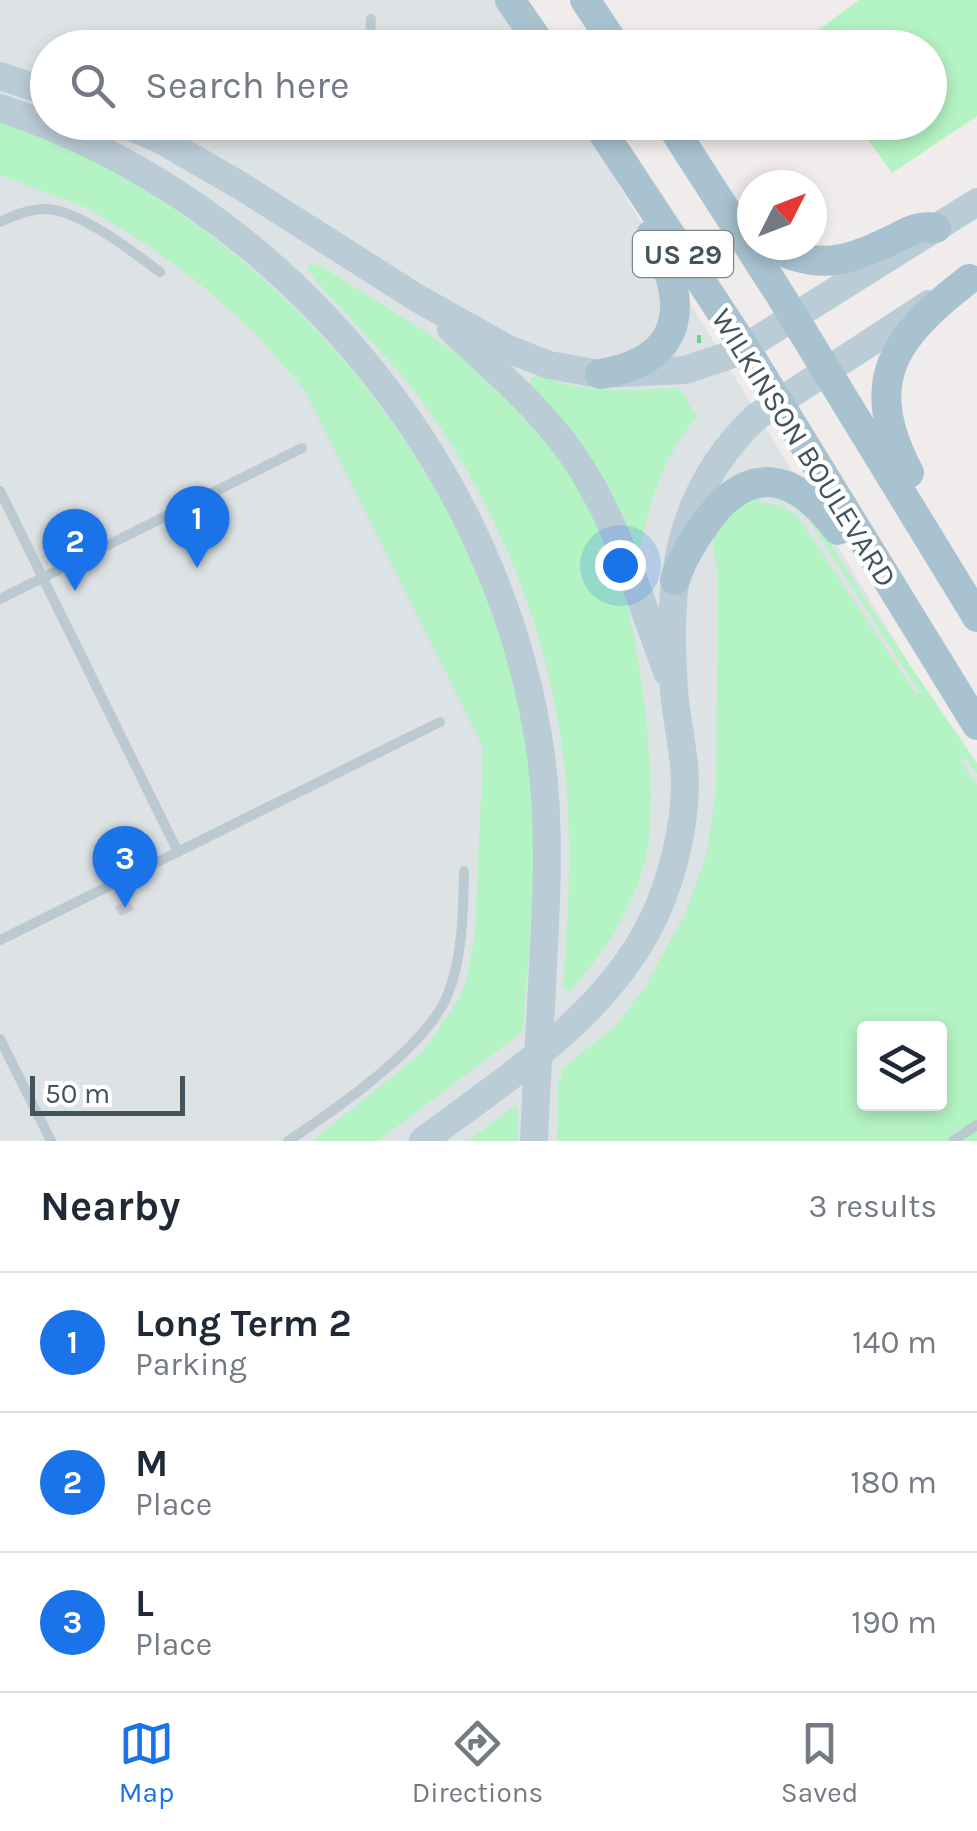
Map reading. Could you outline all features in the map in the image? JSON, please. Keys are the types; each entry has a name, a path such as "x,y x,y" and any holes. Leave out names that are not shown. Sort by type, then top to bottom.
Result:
{"main road":[{"path":"510,0 531,30"},
{"path":"584,0 605,30"},
{"path":"0,76 30,86"},
{"path":"0,108 30,118"},
{"path":"82,140 178,194 294,287 347,342 397,403 440,467 477,536 505,606 526,678 541,755 548,830 534,1141"},
{"path":"161,140 417,298 525,356 570,370 600,374 686,370 725,358 977,202"},
{"name":"WILKINSON BOULEVARD","path":"608,140 744,348 977,725"},
{"name":"WILKINSON BOULEVARD","path":"681,140 795,318 977,617"},
{"path":"600,374 626,367 656,349 673,324 677,307 669,270 624,189 622,160"},
{"path":"722,203 737,218"},
{"path":"813,260 832,262 858,256 920,228 936,228"},
{"path":"423,1141 596,1002 633,955 661,902 679,843 685,770 674,690 675,580 687,517 709,473 742,431 777,401 973,276"},
{"path":"938,554 935,526 891,435 885,395 892,365 910,334 973,276"},
{"path":"417,298 541,416 582,469 606,513 674,690"},
{"path":"675,580 686,554 721,504 744,486 766,482 786,485 806,495 824,512 872,575 890,586"}],"lane":[{"path":"370,30 371,19"},
{"path":"0,222 31,210 51,210 82,221 160,272"},
{"path":"0,599 302,448"},
{"path":"0,491 178,852"},
{"path":"0,940 440,722"},
{"path":"288,1141 392,1062 436,1016 447,996 460,943 464,871"},
{"path":"0,1039 51,1141"},
{"path":"953,1141 977,1124"}],"shaded area":[{"path":"0,0 498,0 520,30 30,30 30,140 591,140 977,776 977,1141 0,1141"}],"green space":[{"path":"859,0 977,0 977,116 947,136 947,30 819,30"},
{"path":"0,121 30,134 30,140 45,140 131,181 199,226 261,277 319,333 371,394 417,459 456,529 488,602 520,709 530,774 533,879 524,1019 521,1033 378,1141 312,1141 423,1052 458,1000 475,936 483,747 304,389 255,333 193,278 150,247 88,208 0,175"},
{"path":"868,140 941,140 892,173"},
{"path":"310,263 436,339 515,401 545,433 568,466 610,544 642,683 651,783 650,826 645,860 624,916 604,949 566,995 566,783 551,686 523,591 459,456 388,359 308,271"},
{"path":"539,376 608,390 679,387 697,417 660,477 637,551 530,386 531,378"},
{"path":"759,492 761,503 778,505 796,514 917,695 920,693 809,520 789,503 773,499 774,492 816,520 866,601 977,763 977,775 966,758 961,761 977,785 977,1141 557,1141 558,1080 562,1069 616,1025 643,990 685,914 706,855 716,792 718,576 714,544 725,518"},
{"path":"517,1104 518,1141 468,1141"}],"building":[{"path":"129,900 134,910 120,916 115,907"}],"place":[{"name":"Long Term 2","path":"197,568"},
{"name":"M","path":"75,591"},
{"name":"L","path":"125,908"}]}
